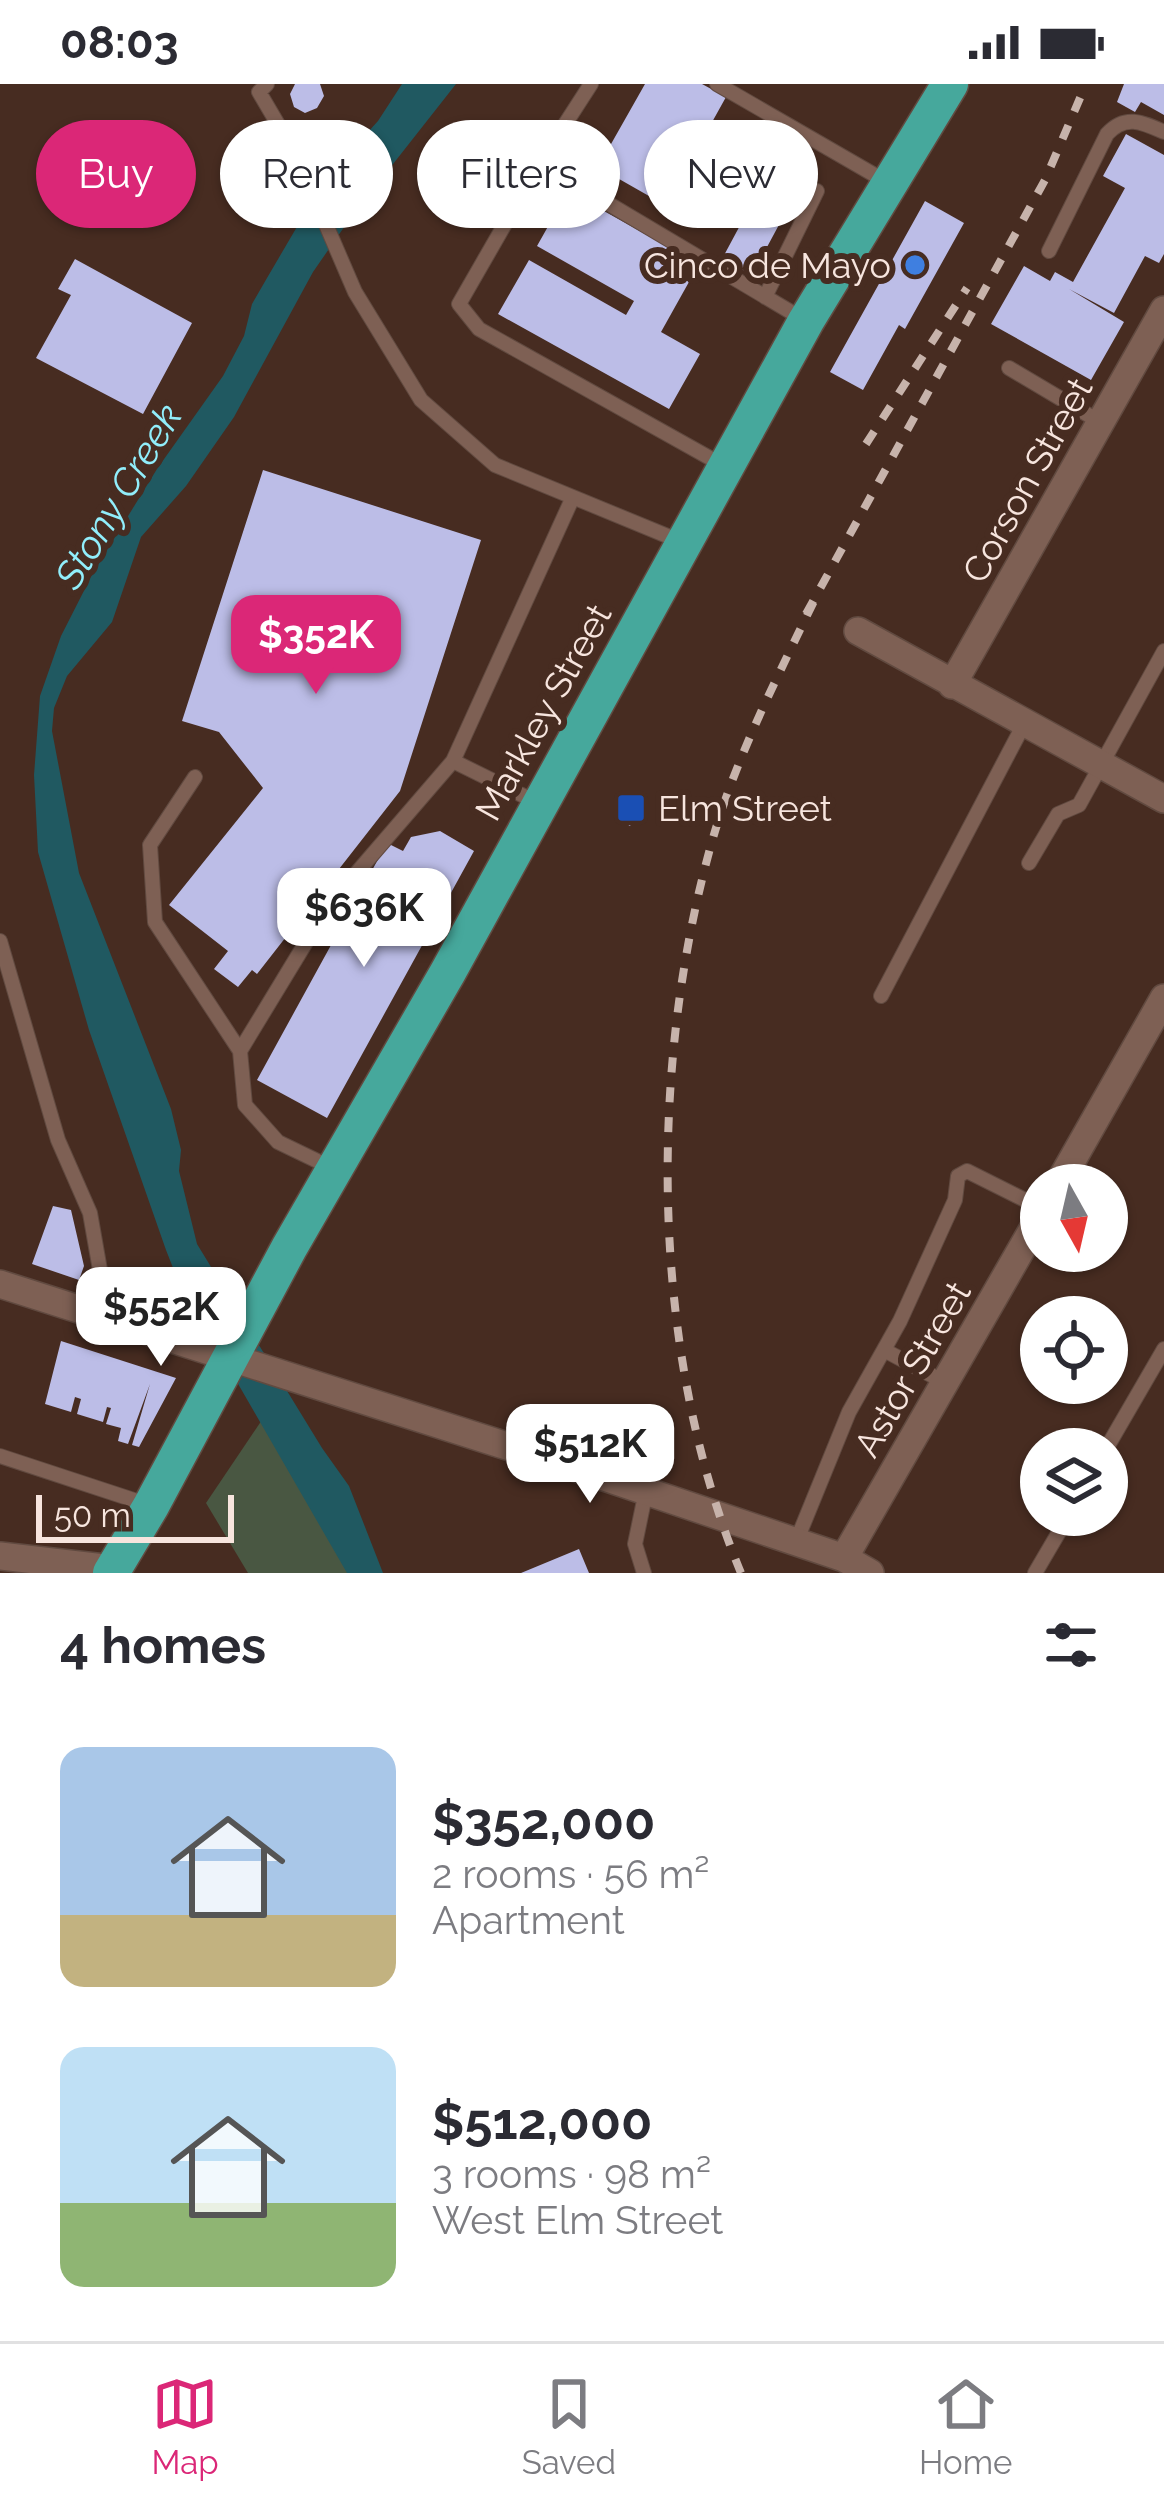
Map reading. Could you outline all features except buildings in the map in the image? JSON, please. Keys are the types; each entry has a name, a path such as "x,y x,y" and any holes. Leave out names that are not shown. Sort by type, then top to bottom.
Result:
{"highway":[{"name":"Markley Street","path":"112,1571 806,321 950,84"}],"street":[{"name":"Corson Street","path":"952,686 1164,310"},
{"path":"858,631 1164,799"},
{"path":"1070,1164 1164,998"},
{"name":"Astor Street","path":"844,1558 1020,1249"},
{"path":"0,1284 646,1492 844,1558 870,1573"},
{"path":"0,1556 112,1571"}],"lane":[{"path":"267,84 259,92 296,155 355,292 421,400 495,465 684,543"},
{"path":"568,120 591,84"},
{"path":"716,84 890,184"},
{"path":"1048,251 1116,124 1136,120 1164,132"},
{"path":"620,210 806,321"},
{"path":"503,228 459,304 478,329 726,467"},
{"path":"766,297 799,228"},
{"path":"1009,368 1100,422"},
{"path":"240,1051 328,906 453,761 573,497"},
{"path":"1029,863 1058,814 1079,805 1164,651"},
{"path":"880,996 1024,724"},
{"path":"453,761 541,803"},
{"path":"194,777 150,845 155,922 240,1051 245,1105 278,1142 335,1169"},
{"path":"0,941 58,1140 90,1213 110,1322"},
{"path":"796,1542 849,1412 955,1200 958,1176 967,1171 1020,1200"},
{"path":"1118,1428 1164,1348"},
{"path":"884,1350 946,1383"},
{"path":"0,1456 151,1506"},
{"path":"644,1573 635,1544 646,1492"},
{"path":"1035,1573 1057,1536"}],"green space":[{"path":"266,1414 349,1573 248,1573 206,1503"}],"water":[{"path":"402,84 456,84 428,120 417,120 417,134 393,164 393,120 379,120"},
{"path":"296,228 343,228 313,272 234,417 186,486 141,537 112,622 67,676 54,708 52,731 79,873 171,1109 181,1150 179,1171 197,1244 349,1486 383,1573 347,1573 177,1278 89,1030 38,852 34,775 40,696 61,636 93,573 157,469 223,376 244,336 252,304"}],"railway":[{"path":"806,614 1045,180 1086,84"},
{"path":"866,444 967,288"},
{"path":"741,1573 711,1488 689,1399 675,1306 668,1212 676,1023 690,932 721,813 744,751 814,601"}],"place":[{"name":"Cinco de Mayo","path":"915,265"},
{"name":"Elm Street","path":"631,808"}],"water label":[{"name":"Stony Creek","path":"118,496"}]}
